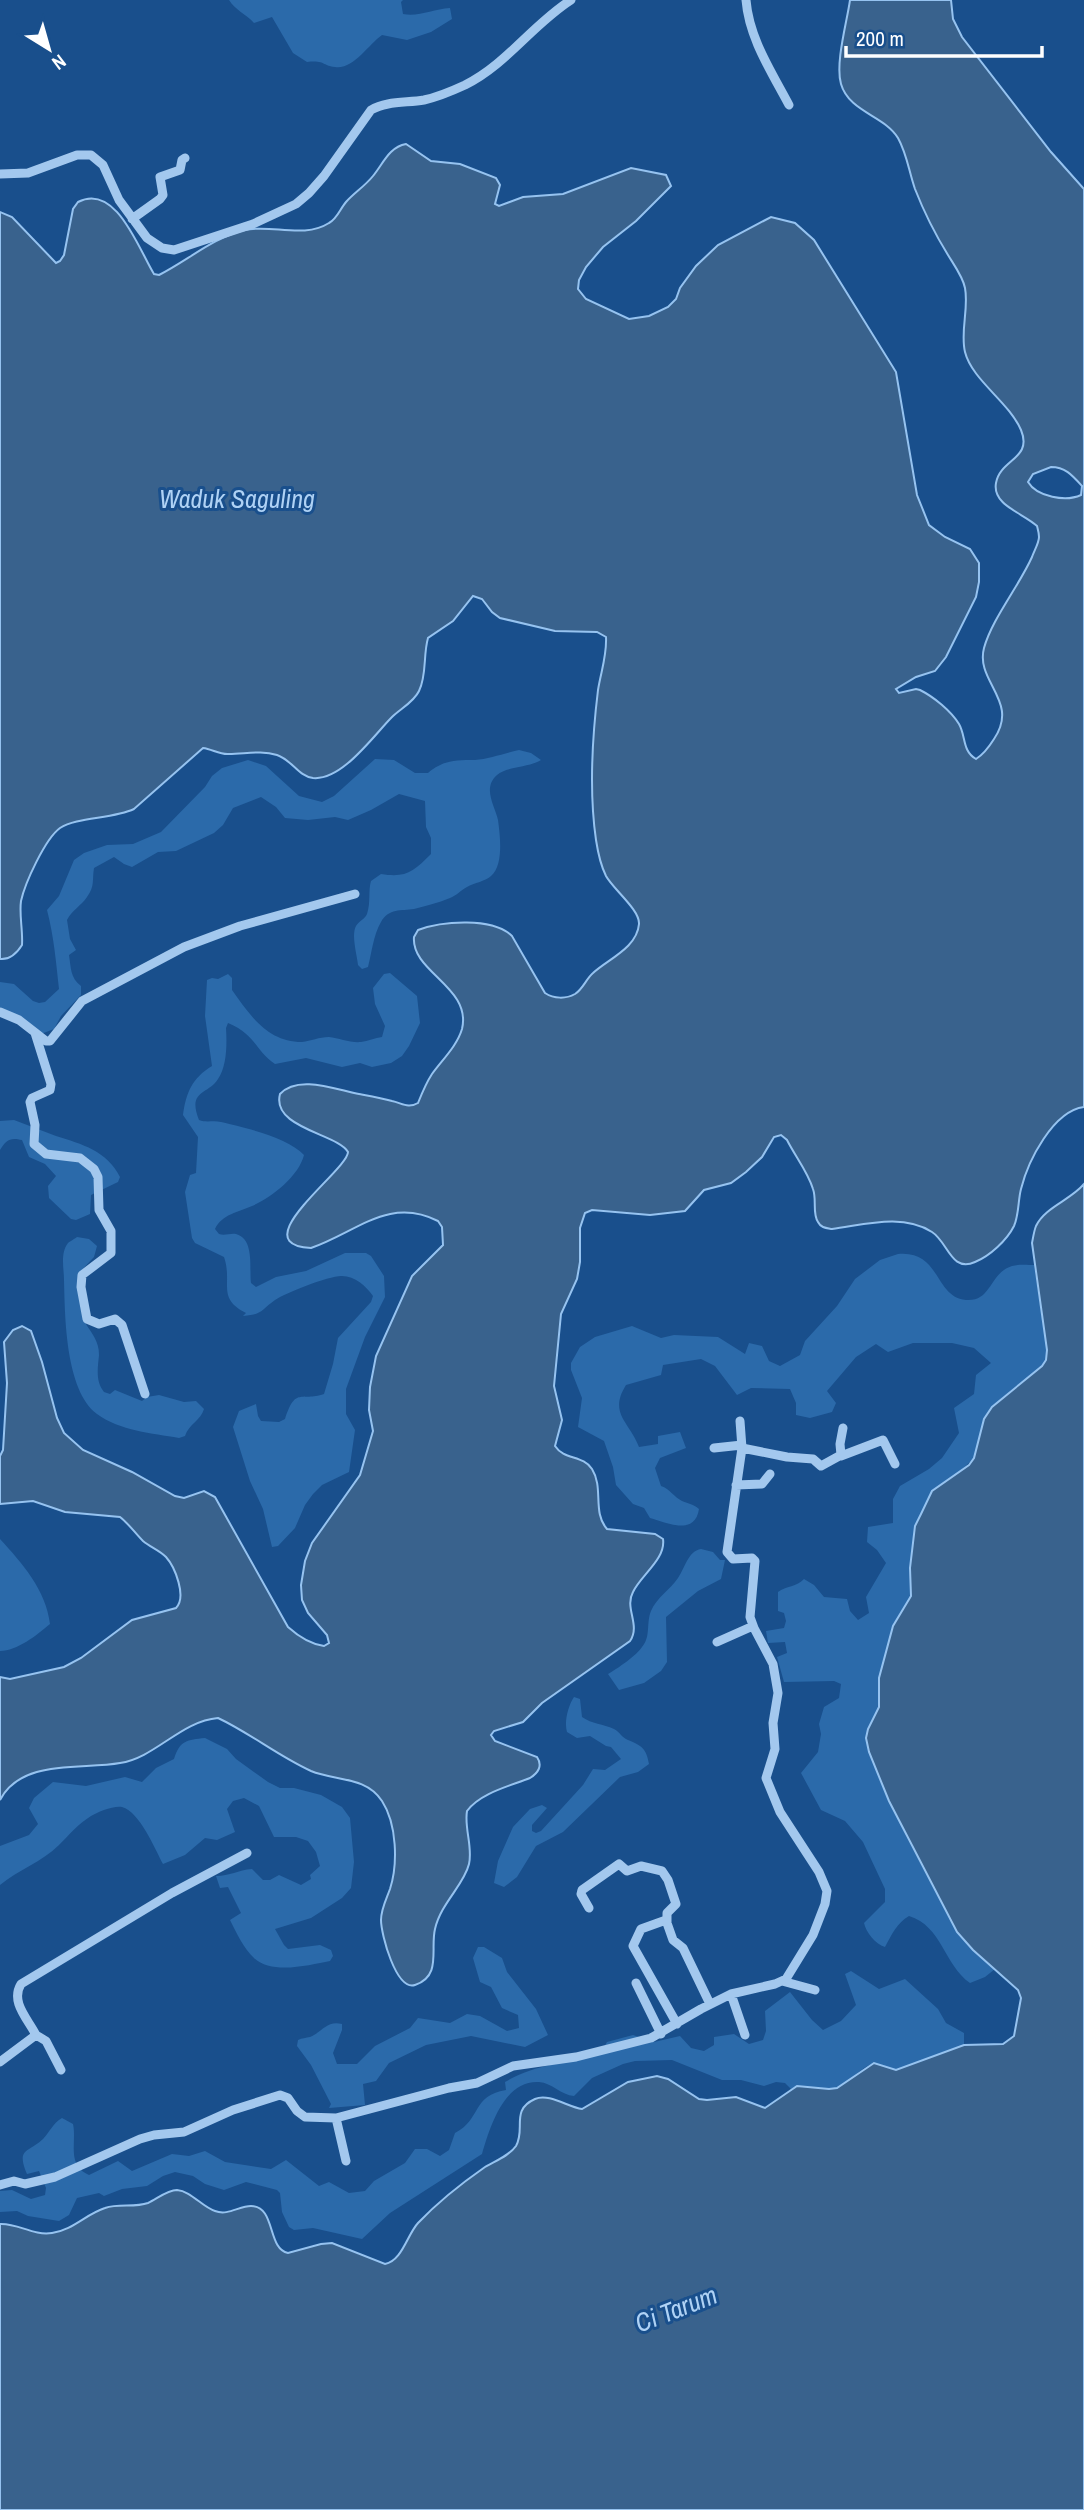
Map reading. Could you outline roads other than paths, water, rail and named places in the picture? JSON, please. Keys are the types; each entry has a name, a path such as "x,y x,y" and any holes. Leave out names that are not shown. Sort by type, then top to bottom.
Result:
{"street":[{"path":"0,174 28,173 78,155 91,155 103,165 119,200 132,219 154,244 174,250 282,212 309,193 371,110 378,106 425,100 466,84 499,64 538,26 571,0"},
{"path":"746,0 747,18 752,34 789,105"},
{"path":"132,219 160,199 163,195 160,177 179,171 185,158"},
{"path":"0,1012 19,1020 46,1041 52,1040 82,1001 201,939 355,894"},
{"path":"35,1033 51,1084 50,1090 32,1098 30,1102 35,1125 34,1144 46,1154 80,1158 91,1166 97,1174 99,1210 111,1231 111,1253 82,1275 81,1287 87,1319 99,1324 115,1319 122,1325 145,1394"},
{"path":"740,1421 742,1446 727,1552 733,1559 752,1558 755,1561 750,1610 752,1626 773,1664 778,1693 773,1723 775,1749 766,1778 776,1805 819,1872 827,1891 813,1936 794,1969 782,1981"},
{"path":"841,1456 843,1428"},
{"path":"714,1448 742,1446 787,1457 813,1459 820,1466 883,1440 895,1464"},
{"path":"736,1485 762,1484 770,1474"},
{"path":"717,1642 752,1626"},
{"path":"61,2070 46,2041 36,2035 19,2007 17,1990 20,1984 172,1893 247,1853"},
{"path":"589,1908 581,1894 582,1890 619,1864 627,1871 641,1866 662,1871 676,1906 668,1913 666,1920 673,1940 683,1948 710,2004"},
{"path":"666,1920 641,1929 633,1946 677,2024"},
{"path":"0,2185 14,2181 25,2184 55,2177 140,2139 184,2132 233,2110 280,2095 288,2098 305,2117 336,2118 477,2083 513,2066 576,2057 641,2042 661,2034 731,1994 782,1981 815,1990"},
{"path":"636,1983 661,2034"},
{"path":"731,1994 745,2035"},
{"path":"0,2062 36,2035"},
{"path":"336,2118 346,2161"}],"water":[{"name":"Waduk Saguling","path":"850,0 951,0 953,19 962,37 1051,152 1084,189 1084,1107 1073,1111 1052,1127 1036,1152 1021,1189 1016,1222 1007,1237 986,1256 967,1264 955,1260 932,1232 920,1226 883,1222 832,1229 822,1227 816,1218 811,1183 787,1140 781,1135 774,1137 762,1157 746,1172 731,1183 704,1190 685,1211 650,1215 592,1210 585,1213 580,1228 577,1279 561,1314 554,1386 562,1420 555,1446 563,1454 584,1461 592,1469 597,1484 600,1515 607,1529 655,1534 663,1539 663,1546 657,1560 633,1592 630,1604 634,1629 630,1641 542,1703 523,1722 494,1731 491,1735 495,1741 537,1757 539,1769 530,1778 480,1799 467,1811 469,1864 438,1920 429,1975 415,1985 408,1985 391,1960 381,1920 393,1879 395,1856 391,1821 382,1801 368,1787 311,1771 218,1718 192,1726 133,1760 105,1765 54,1768 23,1777 10,1787 0,1800 0,1677 10,1679 64,1667 81,1658 132,1620 176,1608 180,1597 176,1575 166,1557 143,1541 120,1517 65,1512 33,1501 0,1504 0,1456 3,1450 7,1383 4,1342 13,1330 22,1326 31,1331 57,1418 64,1433 83,1450 132,1472 175,1496 184,1498 204,1491 215,1497 288,1627 314,1643 324,1646 329,1643 327,1635 308,1613 302,1600 301,1585 305,1561 312,1543 360,1475 373,1431 369,1410 376,1356 412,1276 443,1245 442,1227 438,1221 420,1214 404,1212 373,1219 311,1248 292,1244 287,1234 292,1221 344,1161 348,1152 332,1140 295,1123 285,1115 280,1106 280,1094 288,1088 307,1084 408,1106 418,1103 430,1077 460,1035 463,1014 458,1002 422,960 416,949 414,937 418,930 440,924 480,923 503,930 512,936 545,993 560,998 578,992 593,973 633,940 639,924 638,918 604,872 598,854 594,822 593,746 606,637 597,632 555,631 500,618 482,599 473,596 453,621 428,638 423,678 417,695 392,717 357,755 335,772 313,778 277,755 259,752 226,754 203,748 134,809 67,824 60,828 42,851 23,893 22,945 13,955 0,959 0,212 12,217 56,263 64,255 73,209 78,202 92,198 104,201 125,222 154,274 159,275 234,233 255,229 309,230 329,223 346,202 370,180 391,152 406,144 431,161 460,164 496,178 500,185 495,204 499,206 523,197 563,194 631,168 666,175 671,186 636,221 603,247 586,267 579,280 578,289 586,299 629,319 649,316 668,307 696,266 718,245 771,217 795,223 814,240 896,372 917,495 929,525 945,537 970,549 979,563 976,597 946,657 935,671 916,677 896,689 899,693 920,690 942,705 959,724 966,748 976,759 994,739 1001,726 1002,714 1000,702 985,671 984,648 993,626 1027,568 1039,539 1037,526 1004,503 996,491 999,475 1019,453 1024,440 1008,410 969,362 964,344 964,284 922,206 898,138 885,124 851,101 841,84 840,54","holes":["1051,467 1068,472 1082,486 1081,495 1052,497 1032,487 1028,482 1033,474"]},
{"name":"Ci Tarum","path":"1084,1184 1084,2510 0,2510 0,2224 38,2233 52,2233 66,2229 105,2208 148,2203 177,2190 220,2212 247,2206 259,2208 268,2220 277,2244 281,2250 288,2253 332,2243 385,2264 396,2258 414,2228 433,2208 476,2173 513,2150 519,2140 523,2109 535,2099 552,2099 582,2109 628,2082 657,2076 668,2079 699,2099 736,2097 765,2108 797,2086 837,2088 874,2063 896,2070 964,2045 1003,2044 1014,2036 1021,1998 1018,1990 957,1932 889,1801 866,1738 879,1707 879,1678 893,1626 911,1596 910,1568 915,1526 932,1491 969,1465 974,1458 984,1419 992,1407 1046,1360 1047,1350 1032,1243 1040,1219"}]}
